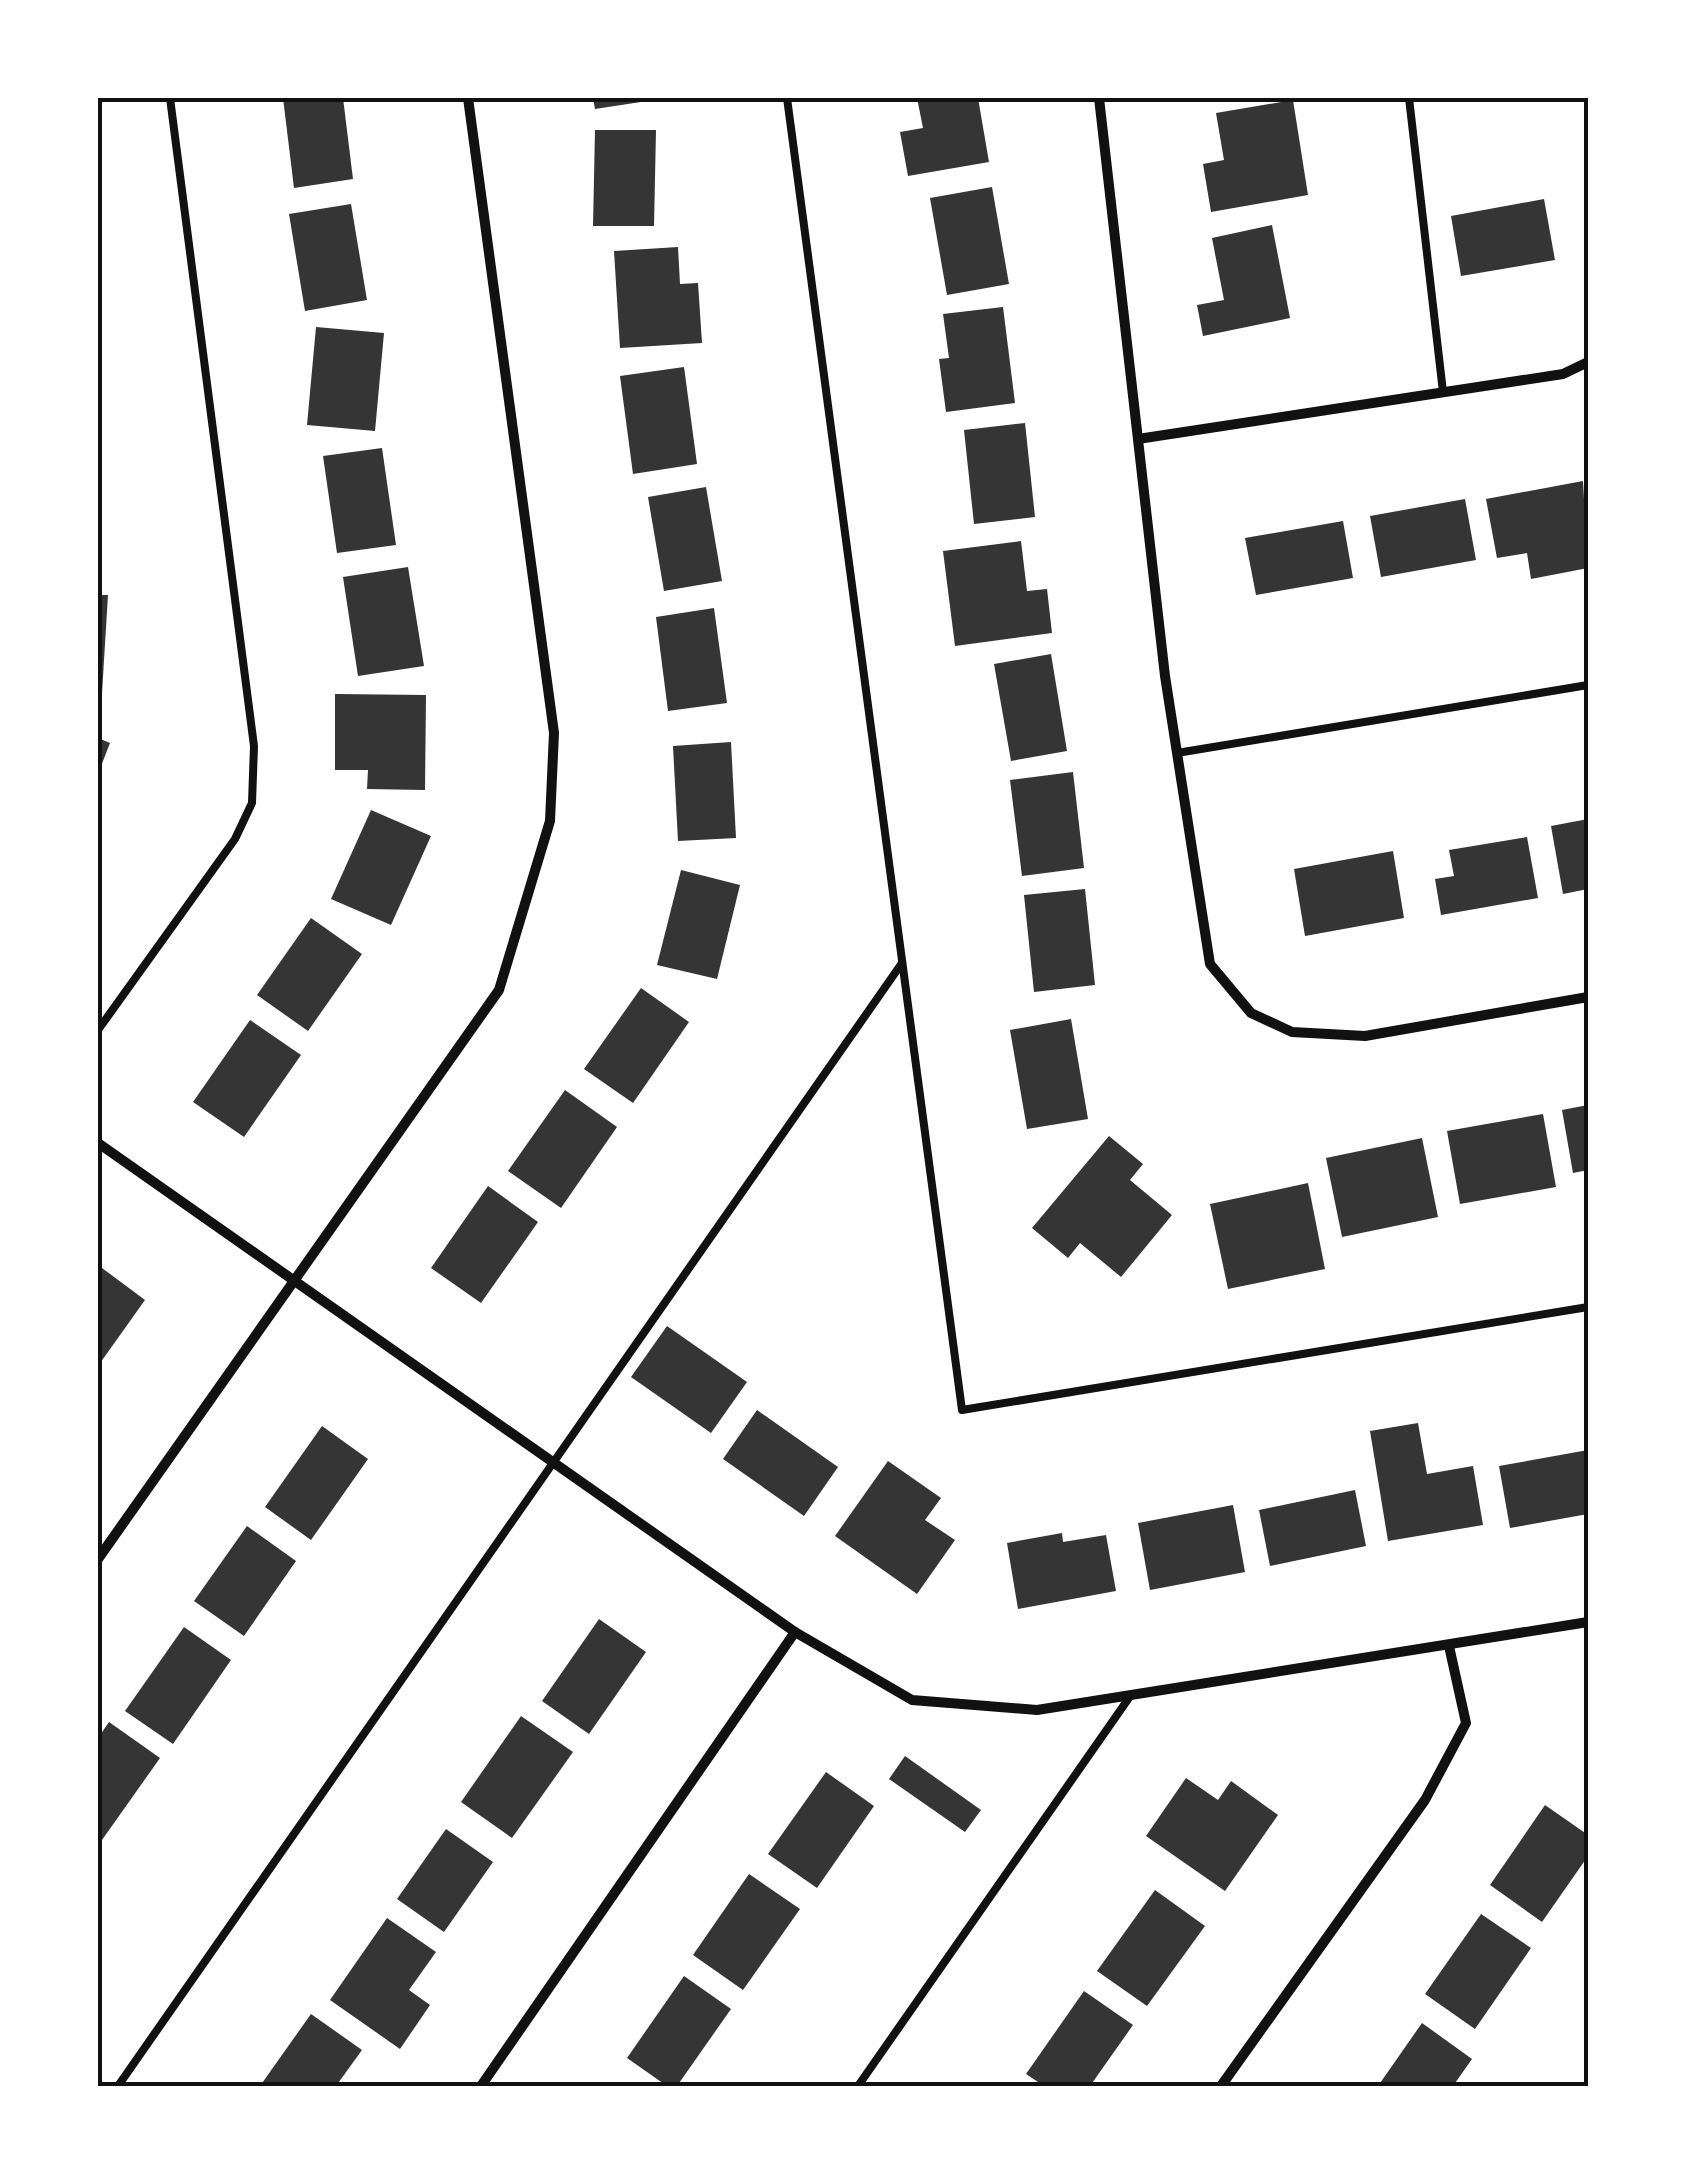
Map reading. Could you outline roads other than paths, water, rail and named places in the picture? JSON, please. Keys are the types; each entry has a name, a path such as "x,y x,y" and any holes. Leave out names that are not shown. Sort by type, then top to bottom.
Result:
{"street":[{"path":"98,1560 499,990 550,821 554,733 468,98"},
{"path":"1098,98 1177,752 1210,964 1251,1013 1292,1032 1365,1036 1588,997"},
{"path":"1138,439 1563,374 1588,362"},
{"path":"98,1144 795,1632 912,1700 1037,1710 1588,1622"},
{"path":"481,2086 795,1632"},
{"path":"1221,2086 1424,1800 1466,1724 1448,1646"}],"lane":[{"path":"98,1030 234,839 252,802 254,746 170,98"},
{"path":"787,98 962,1410 1588,1308"},
{"path":"1408,98 1443,392"},
{"path":"1177,752 1588,685"},
{"path":"118,2086 902,963"},
{"path":"858,2086 1131,1695"}]}
